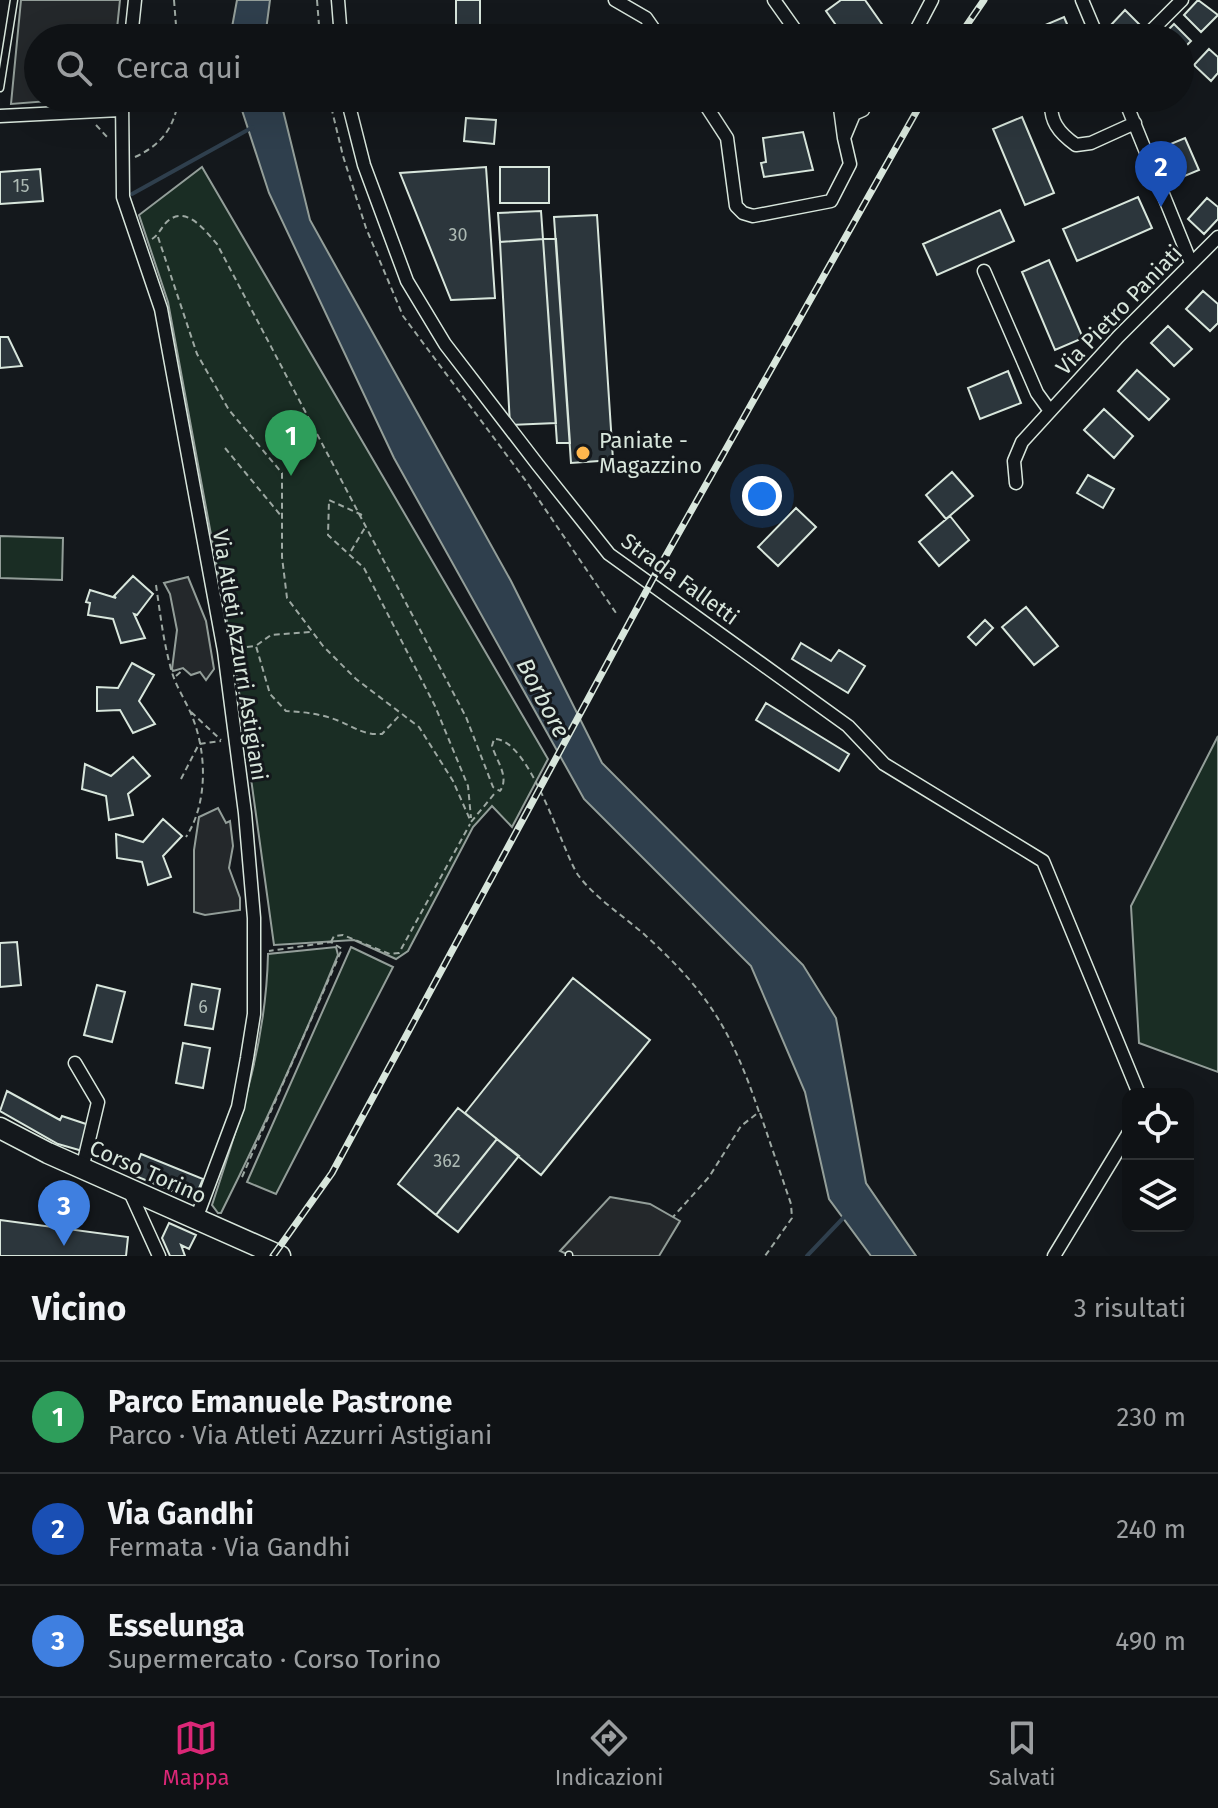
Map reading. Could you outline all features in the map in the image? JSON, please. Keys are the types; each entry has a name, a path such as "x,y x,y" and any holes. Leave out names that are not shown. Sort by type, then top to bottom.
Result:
{"main road":[{"name":"Corso Torino","path":"0,1128 82,1169 280,1256"}],"street":[{"path":"132,24 135,0"},
{"path":"338,0 340,24"},
{"path":"615,0 646,18 650,24"},
{"path":"774,0 791,24"},
{"path":"919,24 932,0"},
{"path":"1082,0 1092,24"},
{"path":"1158,24 1182,0"},
{"path":"0,116 40,112"},
{"name":"Via Atleti Azzurri Astigiani","path":"121,112 123,197 161,309 224,651 245,813 255,952 254,1014 238,1107 196,1219"},
{"name":"Strada Falletti","path":"351,112 364,165 407,281 445,344 609,554 848,726 884,764 1043,861 1137,1088"},
{"path":"710,112 727,138 736,206 743,213 753,216 831,201 850,164 840,112"},
{"path":"844,138 854,114 858,112"},
{"path":"1052,112 1052,121 1062,136 1076,145 1091,143 1135,123"},
{"path":"1130,112 1191,263"},
{"name":"Via Pietro Paniati","path":"1016,483 1014,461 1022,442 1218,237"},
{"name":"Via Pietro Paniati","path":"984,271 1037,393 1050,411"},
{"path":"75,1063 98,1102 82,1169"},
{"path":"1054,1256 1122,1144"},
{"path":"129,1190 159,1256"}],"lane":[{"path":"0,88 14,0"}],"path":[{"path":"174,0 176,24"},
{"path":"317,0 319,24"},
{"path":"128,159 162,141 175,122 177,112"},
{"path":"87,122 97,126 109,140"},
{"path":"140,245 158,236 168,220 179,216 195,220 217,244 363,516 423,640 466,717 496,791"},
{"path":"158,236 197,354 229,410 282,473 282,557 287,598 356,679 419,727 453,781 471,822"},
{"path":"225,448 283,518"},
{"path":"363,516 329,500 328,535 364,568 435,706 468,786 471,822"},
{"path":"350,552 367,525"},
{"path":"156,585 174,677 199,744 201,797 195,821 186,837"},
{"path":"232,650 256,646 271,635 312,631"},
{"path":"256,646 270,694 286,711 311,713 365,735 382,734 400,715"},
{"path":"174,677 184,669"},
{"path":"188,708 223,741 199,744"},
{"path":"331,942 334,936 343,935 390,954 399,953 471,822 504,785 505,776 492,746 494,739 501,739 511,746 550,807 581,878 686,972 709,1000 739,1057 791,1204 792,1218 765,1256"},
{"path":"181,779 199,744"},
{"path":"242,1177 342,955 342,949 331,942 255,952"},
{"path":"673,1217 709,1177 741,1126 759,1112"}],"green space":[{"path":"202,167 548,759 512,827 492,806 473,827 408,951 396,959 354,940 274,945 236,670 168,302 139,215"},
{"path":"0,536 63,538 62,580 0,578"},
{"path":"1218,736 1218,1072 1139,1043 1131,906"},
{"path":"336,947 338,955 296,1053 237,1181 221,1213 218,1213 212,1205 257,1051 268,954"},
{"path":"351,947 393,967 276,1194 247,1182"}],"shaded area":[{"path":"21,0 120,0 117,24 24,24 24,103 11,104"},
{"path":"188,577 206,621 214,669 206,680 200,672 191,675 183,668 172,669 177,630 170,594 164,583"},
{"path":"218,808 226,823 230,821 233,846 229,868 240,898 240,910 205,915 194,912 194,850 199,817"},
{"path":"610,1197 650,1204 680,1221 659,1256 571,1256 560,1251"}],"water":[{"path":"237,0 270,0 267,24 233,24"},
{"name":"Borbore","path":"243,112 283,112 310,220 511,581 602,763 803,965 836,1018 866,1183 916,1256 871,1256 829,1199 805,1092 751,966 584,799 394,458 269,193"}],"building":[{"path":"456,0 480,0 480,24 456,24"},
{"path":"841,0 865,0 882,24 835,24 826,11"},
{"path":"1198,0 1218,15 1201,32 1184,15"},
{"path":"1125,10 1139,24 1112,24"},
{"path":"1064,17 1067,24 1048,24"},
{"path":"1209,49 1218,57 1218,73 1211,81 1194,65"},
{"path":"1022,117 1054,193 1025,205 993,129"},
{"path":"466,118 496,120 494,144 464,141"},
{"path":"803,132 813,170 764,177 761,163 766,162 763,138"},
{"path":"1185,138 1199,170 1175,180 1161,148"},
{"path":"486,167 495,298 451,300 400,173"},
{"path":"500,167 549,167 549,203 500,203"},
{"path":"40,169 43,201 0,204 0,172"},
{"path":"1138,197 1152,228 1077,261 1063,229"},
{"path":"1207,198 1218,207 1218,219 1204,234 1188,219"},
{"path":"1000,210 1014,241 937,275 923,244"},
{"path":"541,211 543,239 500,242 498,213"},
{"path":"597,215 613,460 571,463 554,217"},
{"path":"543,239 556,239 570,443 557,443"},
{"path":"543,239 556,423 510,425 500,242"},
{"path":"1049,260 1083,338 1055,350 1022,272"},
{"path":"1203,291 1218,304 1218,323 1210,331 1186,309"},
{"path":"1168,326 1192,349 1174,366 1151,343"},
{"path":"0,337 8,337 22,366 0,368"},
{"path":"1137,370 1169,399 1149,420 1118,391"},
{"path":"1008,371 1021,403 980,419 968,388"},
{"path":"1104,409 1133,436 1114,458 1084,430"},
{"path":"952,472 973,496 946,519 926,495"},
{"path":"1088,475 1114,489 1103,508 1077,493"},
{"path":"796,508 816,527 778,566 758,547"},
{"path":"950,516 969,540 939,566 919,542"},
{"path":"133,576 153,594 137,615 134,614 145,638 121,643 113,619 88,615 90,603 86,602 90,590 116,598 114,596"},
{"path":"1026,607 1058,646 1034,665 1002,627"},
{"path":"985,620 993,628 976,645 968,637"},
{"path":"801,643 831,661 839,650 865,666 848,693 792,659"},
{"path":"132,663 154,675 139,701 155,724 133,733 120,710 97,711 97,687 118,688"},
{"path":"766,703 849,754 839,771 756,720"},
{"path":"133,757 150,776 128,794 133,815 109,820 106,796 82,789 85,764 111,776"},
{"path":"163,819 182,836 163,856 171,877 148,885 142,862 117,858 116,834 143,842"},
{"path":"17,942 21,985 0,987 0,943"},
{"path":"573,978 650,1040 541,1175 465,1113"},
{"path":"192,984 220,989 213,1029 185,1025"},
{"path":"97,985 125,992 112,1042 84,1035"},
{"path":"183,1043 210,1048 203,1088 176,1083"},
{"path":"7,1091 60,1120 62,1116 92,1126 86,1152 58,1144 0,1111"},
{"path":"458,1108 497,1139 436,1215 398,1184"},
{"path":"497,1139 519,1156 458,1232 436,1215"},
{"path":"141,1154 203,1179 194,1200 133,1175"},
{"path":"0,1220 128,1237 126,1256 0,1256"},
{"path":"169,1223 196,1235 189,1249 181,1245 185,1256 170,1256 162,1238"}],"waterway":[{"path":"132,194 253,127"},
{"path":"807,1256 847,1214"}],"railway":[{"path":"968,24 984,0"},
{"path":"273,1256 332,1173 655,575 916,112"}],"place":[{"name":"Via Gandhi","path":"1161,207"},
{"name":"Paniate - Magazzino","path":"583,453"},
{"name":"Parco Emanuele Pastrone","path":"291,476"},
{"name":"Esselunga","path":"64,1246"}]}
